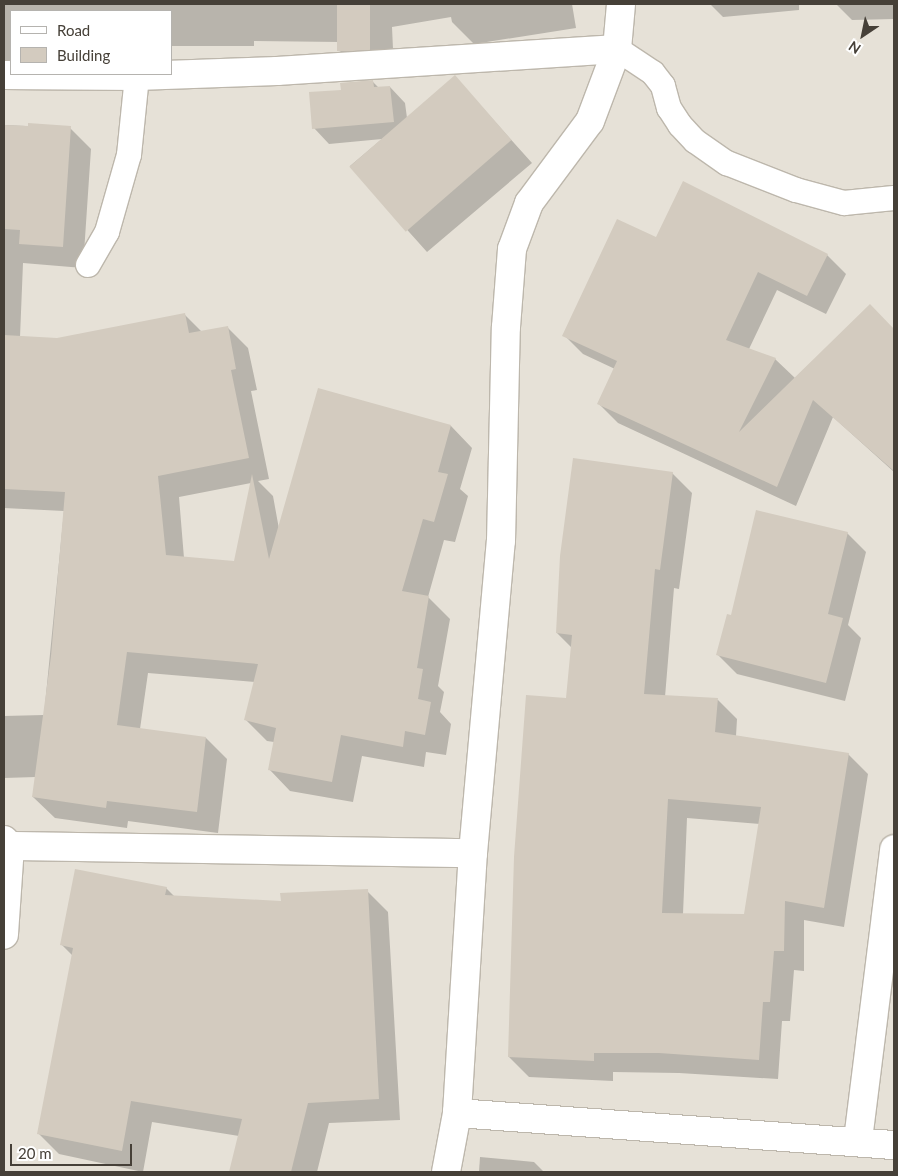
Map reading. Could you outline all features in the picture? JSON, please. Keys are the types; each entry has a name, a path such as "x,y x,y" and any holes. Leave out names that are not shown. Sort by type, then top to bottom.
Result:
{"street":[{"path":"446,1172 457,1113 473,853 501,541 506,327 512,249 529,203 590,121 617,49 621,4"},
{"path":"172,74 408,64 617,49"},
{"path":"4,75 160,75"},
{"path":"4,935 7,843 473,853"},
{"path":"858,1140 894,850"},
{"path":"457,1113 858,1140 894,1145"}],"lane":[{"path":"617,49 653,73 663,86 669,108 680,125 695,141 727,162 796,190 844,203 894,198"},
{"path":"88,265 107,232 129,155 137,76"}],"shaded area":[{"path":"4,4 894,4 894,1172 4,1172"}],"building":[{"path":"337,4 370,4 370,51 337,51"},
{"path":"455,75 511,140 406,232 349,167"},
{"path":"373,80 374,87 390,86 394,122 312,129 309,92 341,90 340,83"},
{"path":"28,123 71,126 63,247 19,244 20,230 4,229 4,125 28,126"},
{"path":"683,181 828,254 807,296 758,272 726,340 776,358 739,432 870,304 894,329 894,471 813,400 777,487 597,404 617,361 562,336 617,219 656,237"},
{"path":"185,313 189,333 228,326 236,369 231,370 249,458 158,476 166,555 234,561 252,474 269,559 318,388 451,425 438,472 448,474 434,522 423,519 402,591 429,596 417,668 423,669 418,699 431,702 425,735 405,731 403,747 341,735 332,782 268,770 276,728 244,720 258,664 127,652 117,725 206,737 197,812 107,801 106,808 32,797 51,656 65,492 4,489 4,335 57,338"},
{"path":"573,458 673,472 660,570 655,569 644,694 718,698 715,732 849,753 824,908 785,901 784,951 774,951 770,1002 763,1002 759,1060 659,1053 594,1053 594,1061 508,1057 514,857 526,695 566,698 572,635 556,633 560,556","holes":["668,799 761,807 744,914 662,913"]},
{"path":"756,510 848,532 828,614 843,618 826,683 716,655 727,614 731,615"},
{"path":"75,869 167,887 165,895 281,901 280,893 368,889 379,1099 308,1103 291,1172 229,1172 242,1119 131,1101 122,1151 37,1134 73,948 60,945"}]}
